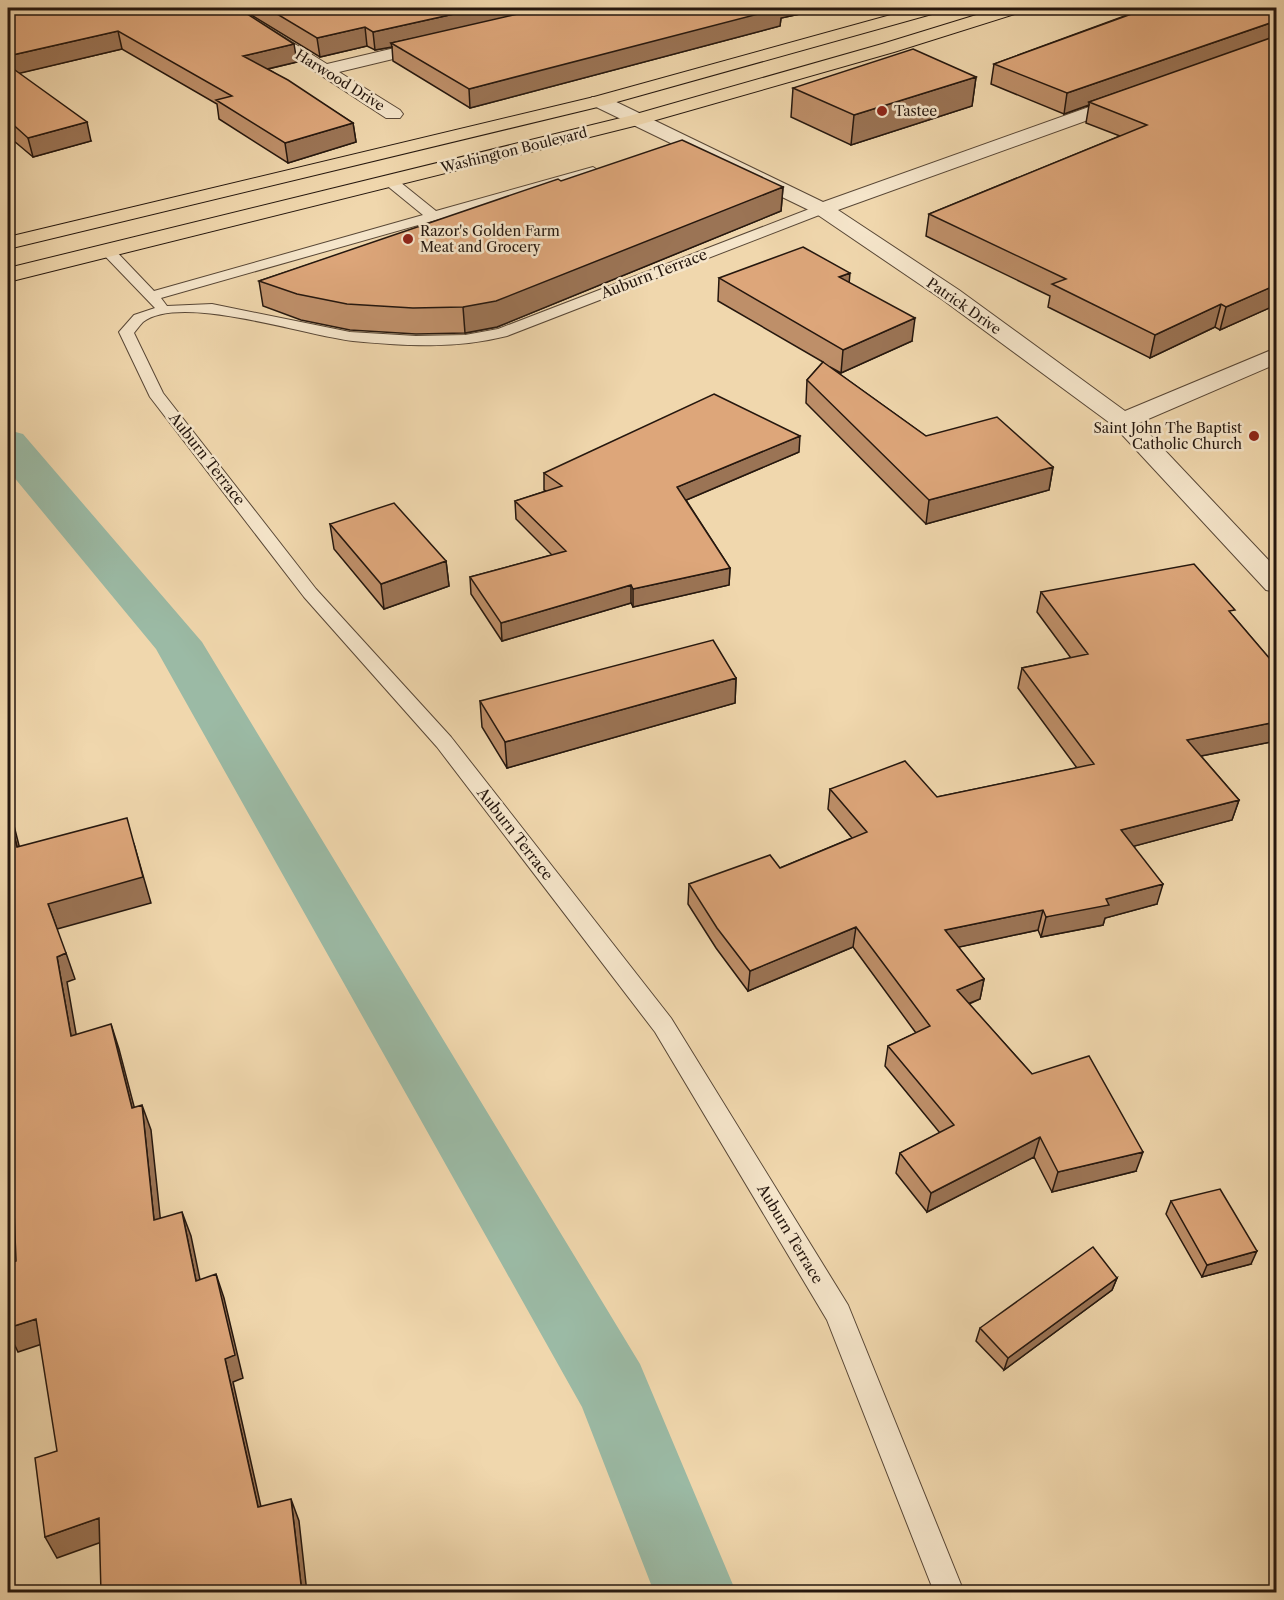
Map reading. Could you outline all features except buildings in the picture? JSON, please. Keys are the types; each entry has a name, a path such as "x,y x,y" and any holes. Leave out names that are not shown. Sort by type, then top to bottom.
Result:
{"highway":[{"name":"Washington Boulevard","path":"8,243 599,101 933,8"},
{"name":"Washington Boulevard","path":"8,275 635,120 888,48 1015,8"}],"street":[{"name":"Harwood Drive","path":"226,8 393,114"},
{"path":"325,70 449,40"},
{"name":"Auburn Terrace","path":"822,209 1143,93"},
{"name":"Patrick Drive","path":"599,101 822,209 951,295 1124,421 1276,584"},
{"path":"1124,421 1276,355"}],"lane":[{"path":"665,151 687,145"},
{"path":"107,250 158,303 433,216 610,167"},
{"path":"390,181 433,216"},
{"name":"Auburn Terrace","path":"822,209 502,333 465,340 416,341 350,336 212,308 158,303 126,332 156,394 310,593 444,742 663,1025 838,1314 950,1593"}],"waterway":[{"path":"8,443 177,642 613,1389 695,1592"}],"place":[{"name":"Tastee","path":"882,111"},
{"name":"Razor's Golden Farm Meat and Grocery","path":"408,239"},
{"name":"Saint John The Baptist Catholic Church","path":"1254,436"}]}
